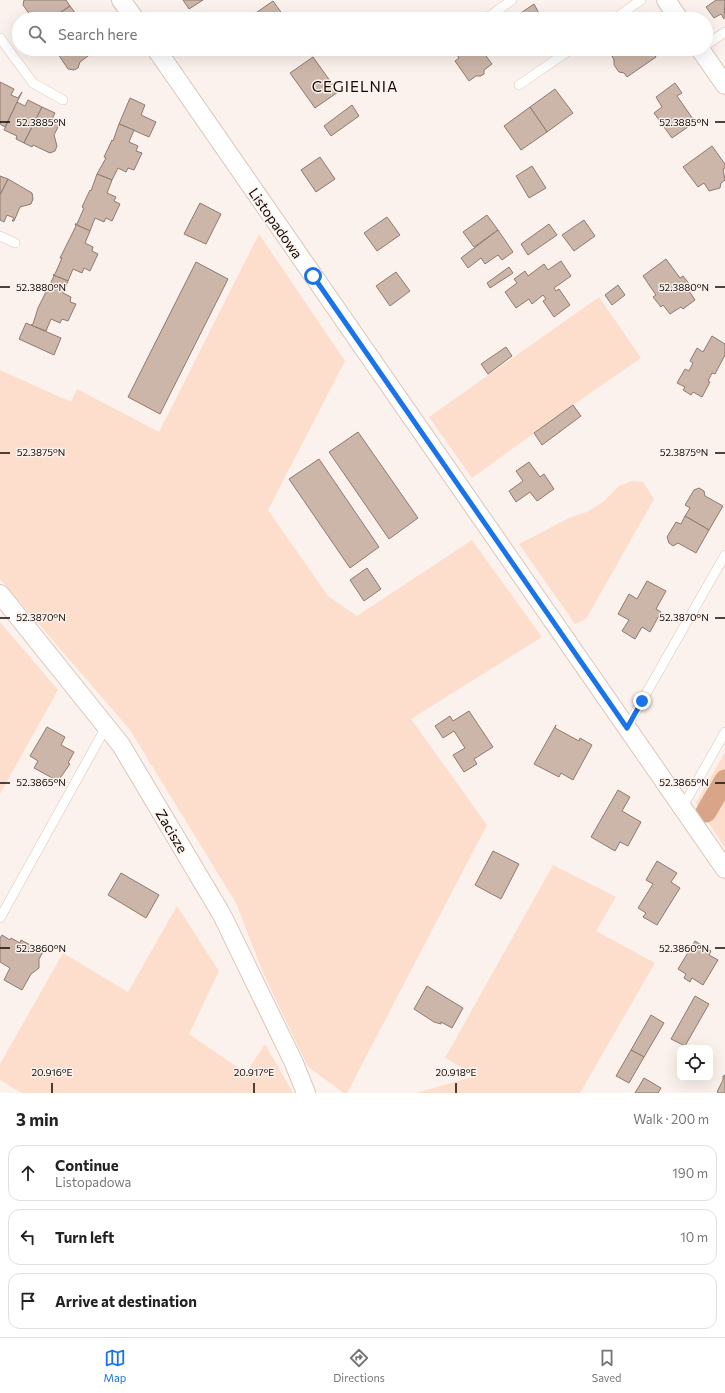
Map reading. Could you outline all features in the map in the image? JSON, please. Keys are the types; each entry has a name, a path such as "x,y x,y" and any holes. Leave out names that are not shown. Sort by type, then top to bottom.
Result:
{"street":[{"path":"121,0 130,12"},
{"path":"666,0 674,12"},
{"name":"Listopadowa","path":"161,56 725,869"},
{"path":"705,56 725,85"},
{"name":"Zacisze","path":"0,594 120,745 222,915 294,1063 306,1093"}],"lane":[{"path":"495,12 512,0"},
{"path":"624,12 641,0"},
{"path":"713,40 725,32"},
{"path":"0,38 12,54"},
{"path":"13,56 33,83 63,100"},
{"path":"519,85 561,56"},
{"path":"0,236 15,244"},
{"path":"627,728 725,555"},
{"path":"0,918 106,727"},
{"path":"682,808 725,732"}],"shaded area":[{"path":"259,234 345,361 268,510 328,596 357,616 472,540 542,637 411,719 487,825 347,1093 344,1093 308,1067 264,975 236,903 130,730 0,579 0,370 71,402 77,389 159,432"},
{"path":"599,297 641,358 472,478 429,417"},
{"path":"632,481 643,482 654,499 586,619 575,624 519,544 571,517 587,512 603,502 619,486"},
{"path":"0,622 58,690 0,794"},
{"path":"725,752 725,848 696,803"},
{"path":"553,865 616,897 596,931 655,963 580,1093 416,1093 476,1076 445,1058"},
{"path":"177,906 219,971 189,1034 246,1073 265,1044 293,1093 22,1093 0,1080 0,1064 63,953 128,992"}],"building":[{"path":"24,0 66,0 70,6 61,12 28,12 23,5"},
{"path":"183,0 203,0 189,9"},
{"path":"716,0 725,0 724,19 721,14 714,18 713,12 710,12 706,7"},
{"path":"273,1 281,12 257,12"},
{"path":"534,4 538,12 522,12"},
{"path":"70,6 74,12 61,12"},
{"path":"59,56 88,56 80,62 78,68 74,70 68,69"},
{"path":"458,56 486,56 492,64 484,70 484,74 481,76 476,76 469,81 455,61 459,58"},
{"path":"612,56 656,57 627,77 624,73 619,72 614,65"},
{"path":"313,57 338,92 315,108 290,73"},
{"path":"0,82 14,89 11,95 18,98 22,92 5,127 0,124"},
{"path":"675,83 682,93 677,96 695,122 672,138 654,113 662,107 656,97"},
{"path":"555,89 573,113 547,132 530,107"},
{"path":"130,98 145,105 141,115 156,122 149,137 119,124"},
{"path":"28,100 42,107 24,143 16,139 17,136 4,130 17,102 25,106"},
{"path":"352,105 359,116 331,136 324,126"},
{"path":"42,107 55,113 52,119 59,123 61,121 54,135 57,146 55,151 50,153 33,145 32,147 24,143"},
{"path":"530,107 547,132 521,150 504,126"},
{"path":"119,124 134,130 129,142 138,146 136,151 142,153 134,170 128,168 126,172 118,168 112,180 97,174 106,158 104,157 112,140 113,141"},
{"path":"712,146 725,164 725,168 723,169 725,180 721,183 720,188 709,191 704,183 698,187 683,167"},
{"path":"320,157 335,179 316,192 301,170"},
{"path":"532,166 546,188 529,198 516,176"},
{"path":"97,174 112,180 107,193 116,197 114,201 120,204 112,221 106,218 104,222 95,218 90,231 75,224 77,224 84,208 82,207 90,190 91,191"},
{"path":"0,176 8,179 0,195"},
{"path":"8,179 32,193 33,199 31,204 20,207 14,221 12,221 14,218 7,215 4,222 0,220 0,195"},
{"path":"200,203 221,214 206,244 184,234"},
{"path":"487,215 498,230 474,247 463,232"},
{"path":"387,217 400,235 377,251 364,233"},
{"path":"584,220 595,236 574,251 562,235"},
{"path":"75,224 90,231 85,243 93,247 92,251 98,254 90,271 84,268 82,273 73,269 68,281 53,275 55,274 62,258 60,258 76,226"},
{"path":"549,224 557,235 528,255 521,244"},
{"path":"498,230 513,252 502,260 498,255 485,264 481,258 468,268 461,258"},
{"path":"666,259 680,278 683,276 691,286 687,288 695,300 683,309 681,307 670,314 663,305 661,307 653,297 656,295 643,276"},
{"path":"561,261 571,276 554,288 556,291 559,289 570,305 554,317 543,301 546,299 543,295 532,304 529,299 516,308 505,292 517,283 514,279 525,271 528,276 544,264 548,270"},
{"path":"196,262 228,279 160,414 128,397"},
{"path":"509,267 513,273 490,288 487,283"},
{"path":"396,272 410,291 390,306 376,286"},
{"path":"53,275 68,281 63,293 71,297 70,302 76,304 68,321 62,319 60,323 51,319 46,331 31,325 33,324 38,308 54,276"},
{"path":"618,285 625,295 612,305 605,295"},
{"path":"26,323 61,338 54,355 19,339"},
{"path":"712,336 725,344 725,355 715,374 712,373 708,381 710,382 702,397 693,392 691,395 683,390 685,387 677,383 685,369 689,371 693,363 690,361 697,348 703,352"},
{"path":"506,347 512,356 488,374 481,364"},
{"path":"573,405 581,416 542,445 534,433"},
{"path":"358,432 418,518 389,539 329,452"},
{"path":"319,459 379,547 350,568 289,479"},
{"path":"529,462 540,477 544,474 554,489 537,501 530,492 516,502 509,491 523,481 516,471"},
{"path":"699,488 704,491 705,496 723,506 709,530 685,516 690,508 685,505 694,490"},
{"path":"685,516 709,530 696,553 678,543 673,546 669,543 667,537 676,522 681,524"},
{"path":"367,568 381,589 364,601 350,580"},
{"path":"647,581 666,591 656,609 661,612 650,632 642,627 635,639 622,631 629,620 618,614 629,594 637,599"},
{"path":"469,711 493,747 474,759 477,764 464,772 453,755 465,748 454,731 443,738 435,726 450,716 453,721"},
{"path":"556,725 555,728 579,741 580,738 592,745 573,780 561,773 559,777 534,764"},
{"path":"47,727 65,737 61,745 74,752 68,763 70,764 58,781 34,768 38,761 30,756"},
{"path":"618,790 630,797 622,811 641,822 628,846 620,842 615,851 591,837"},
{"path":"493,851 519,864 501,899 475,885"},
{"path":"657,861 677,873 671,882 680,888 657,925 643,917 646,913 638,908 653,884 646,880"},
{"path":"121,873 159,895 146,918 108,895"},
{"path":"2,935 10,940 11,938 20,943 21,940 43,952 39,959 39,968 31,974 22,990 4,980 10,968 0,962 0,938"},
{"path":"695,941 711,951 709,955 718,960 703,985 692,978 690,982 684,978 686,974 678,969"},
{"path":"427,986 463,1008 452,1028 441,1022 441,1024 434,1022 414,1009"},
{"path":"695,996 709,1004 686,1045 671,1039"},
{"path":"651,1015 664,1023 644,1057 631,1050"},
{"path":"631,1050 644,1057 629,1083 616,1076"},
{"path":"725,1075 725,1093 719,1093 717,1092 723,1080 723,1076"},
{"path":"644,1078 661,1088 658,1093 635,1093"}],"waterway":[{"path":"706,812 725,780"}],"district":[{"name":"CEGIELNIA","path":"355,86"}],"route":[{"path":"313,276 627,728 642,701"}]}
